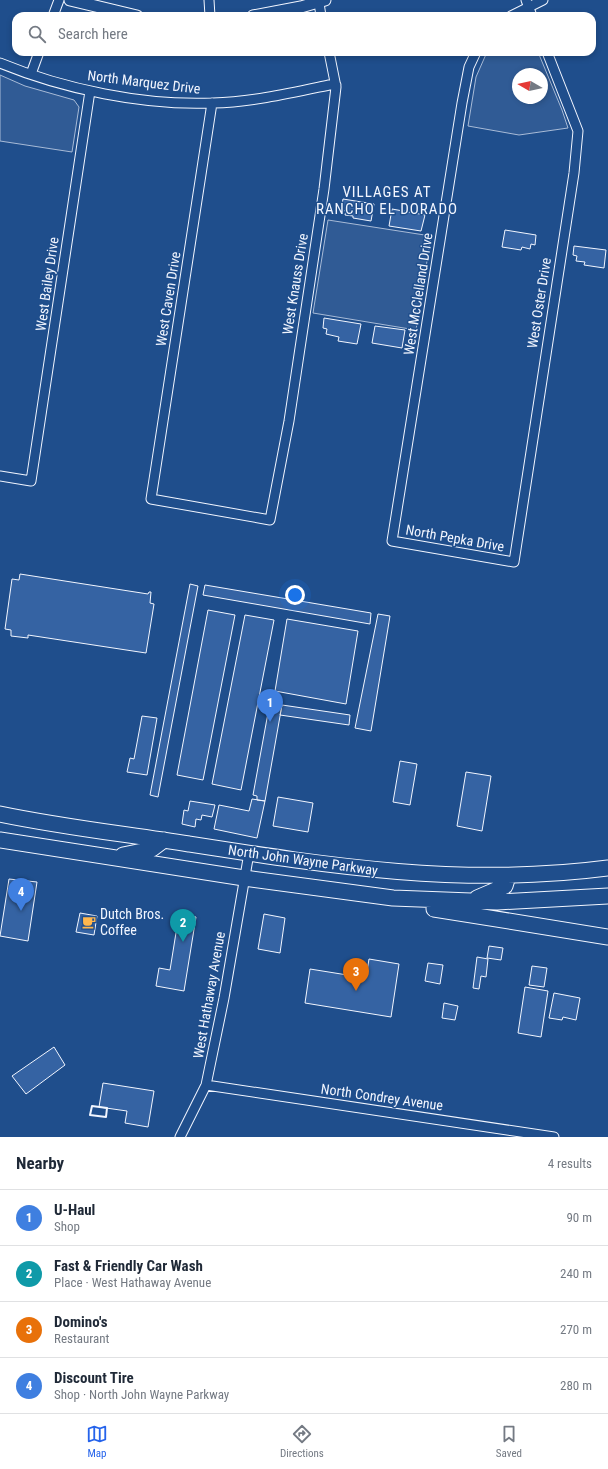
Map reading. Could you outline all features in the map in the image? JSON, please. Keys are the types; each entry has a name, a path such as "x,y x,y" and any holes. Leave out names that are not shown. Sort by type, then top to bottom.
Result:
{"highway":[{"name":"North John Wayne Parkway","path":"0,814 249,853 374,870 465,876 508,876 608,868"},
{"name":"North John Wayne Parkway","path":"0,840 303,887 393,898 469,902 554,900 608,896"},
{"path":"108,857 152,849 164,840"},
{"path":"469,902 499,890 505,886 508,876"},
{"path":"303,887 325,896 345,900 447,910 608,937"}],"street":[{"path":"54,12 59,0"},
{"path":"70,0 120,12"},
{"path":"209,0 210,12"},
{"path":"516,12 527,3 543,0"},
{"path":"271,12 322,1 321,12"},
{"path":"31,74 38,56"},
{"name":"West Knauss Drive","path":"151,499 270,520 289,421 312,271 336,85 330,56"},
{"name":"West McClelland Drive","path":"392,541 462,102 469,67 474,56"},
{"name":"West Oster Drive","path":"514,562 574,173 578,131 549,56"},
{"name":"North Marquez Drive","path":"0,62 54,82 90,91 164,101 212,104 253,100 336,85"},
{"name":"West Bailey Drive","path":"0,476 31,482 90,91"},
{"name":"West Caven Drive","path":"151,499 212,104"},
{"name":"North Pepka Drive","path":"392,541 514,562"},
{"name":"West Hathaway Avenue","path":"180,1137 206,1085 223,1005 249,853"},
{"name":"North Condrey Avenue","path":"206,1085 554,1137"}],"shaded area":[{"path":"485,56 540,56 545,68 512,68 512,104 548,104 548,76 568,128 519,135 468,126 476,77"},
{"path":"0,75 25,86 74,100 79,107 72,152 0,141"},
{"path":"328,220 431,236 416,330 313,313"}],"building":[{"path":"343,199 374,204 371,221 345,215 346,211 341,210"},
{"path":"392,209 425,215 421,231 389,226"},
{"path":"505,230 536,235 535,245 531,244 530,249 522,247 521,250 502,247"},
{"path":"574,246 606,250 604,268 584,265 585,262 576,261 577,256 573,255"},
{"path":"324,318 361,324 357,344 338,341 339,337 326,334 327,329 323,328"},
{"path":"375,326 405,330 402,348 372,343"},
{"path":"20,574 148,594 151,592 150,603 154,604 146,653 28,635 28,638 11,636 11,630 5,629 12,579 19,580"},
{"path":"190,584 198,586 158,797 150,795"},
{"path":"205,585 371,613 370,624 203,595"},
{"path":"208,610 235,615 203,780 177,775"},
{"path":"378,614 390,616 371,731 355,728"},
{"path":"245,615 274,620 241,790 212,784"},
{"path":"287,619 358,631 346,704 275,691"},
{"path":"270,702 282,705 265,801 257,800 257,796 253,795"},
{"path":"282,705 350,715 349,725 280,715"},
{"path":"142,716 157,718 147,775 127,772 130,758 134,759"},
{"path":"400,761 417,764 410,805 393,802"},
{"path":"466,772 491,776 482,831 457,826"},
{"path":"278,797 313,803 308,832 273,826"},
{"path":"252,799 265,801 257,838 214,829 219,805 249,811"},
{"path":"190,801 215,805 212,817 202,815 201,820 196,819 195,827 182,824 184,810 188,811"},
{"path":"9,879 37,882 28,941 0,936"},
{"path":"80,913 97,916 94,935 76,932"},
{"path":"179,914 196,917 184,991 156,986 159,968 170,970"},
{"path":"264,914 285,918 280,953 258,949"},
{"path":"489,946 503,948 501,960 487,958"},
{"path":"477,957 488,959 486,977 481,976 479,989 473,988"},
{"path":"369,959 399,964 391,1017 305,1003 310,969 366,978"},
{"path":"428,963 443,965 440,984 425,981"},
{"path":"532,966 547,968 544,987 529,985"},
{"path":"525,987 548,991 541,1037 518,1033"},
{"path":"554,993 580,998 576,1020 563,1017 562,1020 549,1018"},
{"path":"444,1003 458,1006 455,1020 442,1018"},
{"path":"54,1047 65,1065 26,1094 12,1076"},
{"path":"103,1083 154,1091 148,1127 125,1123 127,1111 99,1107"}],"wall":[{"path":"92,1106 107,1108 106,1117 90,1115 92,1106"}],"place":[{"name":"U-Haul","path":"270,722"},
{"name":"Discount Tire","path":"21,911"},
{"name":"Dutch Bros. Coffee","path":"89,922"},
{"name":"Fast & Friendly Car Wash","path":"183,942"},
{"name":"Domino's","path":"356,991"}],"district":[{"name":"VILLAGES AT RANCHO EL DORADO","path":"387,200"}]}
